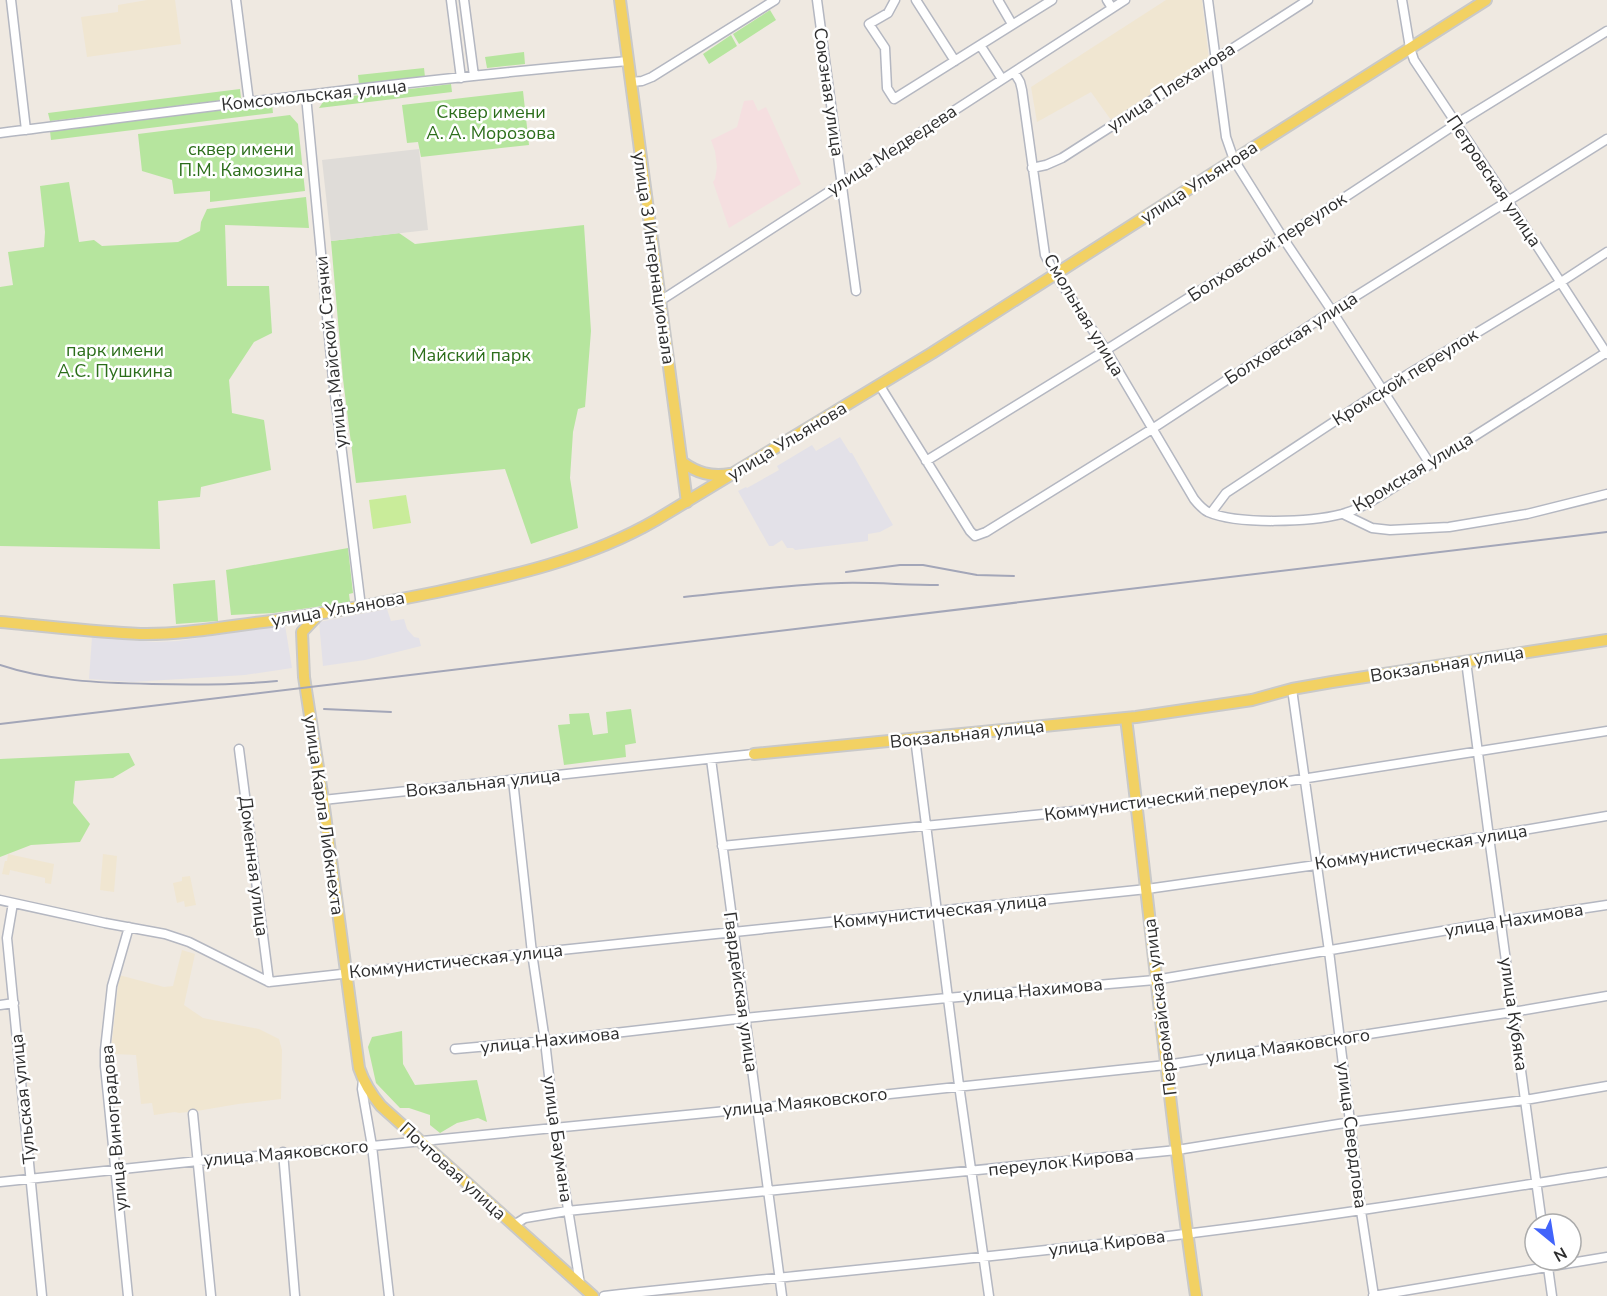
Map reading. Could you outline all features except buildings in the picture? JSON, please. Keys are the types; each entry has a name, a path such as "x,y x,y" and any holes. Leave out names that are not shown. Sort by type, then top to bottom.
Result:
{"main road":[{"name":"улица 3 Интернационала","path":"620,0 687,502"},
{"name":"улица Ульянова","path":"0,622 141,634 188,631 318,615 488,581 570,559 621,539 657,520 880,386 1486,0"},
{"path":"682,462 703,474 720,476 733,473"},
{"path":"286,619 302,631 318,615"},
{"name":"улица Карла Либкнехта","path":"302,631 304,677 353,1022"},
{"name":"Вокзальная улица","path":"754,754 1126,718 1243,702 1292,689 1607,640"},
{"name":"Первомайская улица","path":"1126,718 1147,889 1155,980 1196,1296"},
{"name":"Почтовая улица","path":"353,1022 359,1068 371,1095 592,1296"}],"street":[{"path":"11,0 26,130"},
{"path":"236,0 249,102"},
{"path":"451,0 461,78"},
{"path":"464,0 474,76"},
{"path":"631,82 652,77 775,0"},
{"name":"Союзная улица","path":"817,0 856,291"},
{"path":"895,0 888,13 869,24 885,48 887,88 894,99 1052,0"},
{"path":"916,0 955,61"},
{"path":"998,0 1012,24"},
{"path":"1107,0 1112,8"},
{"name":"улица Медведева","path":"660,301 1125,0"},
{"path":"1208,0 1226,137 1234,160 1430,464"},
{"name":"улица Плеханова","path":"1032,168 1062,158 1308,0"},
{"name":"Петровская улица","path":"1402,0 1414,60 1607,353"},
{"name":"Болховской переулок","path":"926,461 1283,238 1456,124 1607,30"},
{"path":"980,45 1002,79"},
{"name":"Комсомольская улица","path":"0,133 474,76 628,61"},
{"name":"Смольная улица","path":"1014,72 1022,90 1045,255 1055,274 1106,350 1200,506"},
{"name":"улица Майской Стачки","path":"306,96 333,388 361,607"},
{"name":"Болховская улица","path":"926,461 970,531 975,536 986,532 1607,139"},
{"name":"Кромской переулок","path":"1211,513 1226,493 1382,390 1607,252"},
{"name":"Кромская улица","path":"1200,506 1211,513 1260,521 1343,513 1368,504 1607,353"},
{"path":"880,386 926,461"},
{"path":"1343,513 1372,528 1390,530 1449,526 1527,513 1607,494"},
{"name":"улица Кубяка","path":"1467,661 1541,1212"},
{"name":"улица Свердлова","path":"1292,689 1374,1296"},
{"name":"Коммунистический переулок","path":"722,846 1136,805 1607,731"},
{"path":"915,738 947,998 989,1296"},
{"name":"Доменная улица","path":"238,749 269,982"},
{"name":"Вокзальная улица","path":"323,800 754,754"},
{"name":"Гвардейская улица","path":"711,759 782,1296"},
{"name":"улица Баумана","path":"513,780 532,953 555,1128 580,1284"},
{"name":"Коммунистическая улица","path":"269,982 1147,889 1317,865 1607,816"},
{"path":"0,900 165,934 189,942 269,982"},
{"name":"Тульская улица","path":"13,903 7,938 42,1296"},
{"name":"улица Нахимова","path":"455,1049 947,998 1155,980 1607,905"},
{"name":"улица Виноградова","path":"128,1296 105,1050 112,986 129,927"},
{"name":"улица Маяковского","path":"0,1182 283,1152 372,1146 757,1108 1166,1065 1607,996"},
{"path":"0,1005 14,1004"},
{"path":"363,1080 364,1106 372,1146 389,1296"},
{"name":"переулок Кирова","path":"514,1225 525,1218 567,1211 1177,1150 1351,1122 1525,1100 1607,1086"},
{"path":"193,1114 211,1296"},
{"path":"283,1152 295,1296"},
{"name":"улица Кирова","path":"604,1296 983,1258 1187,1234 1361,1211 1607,1172"},
{"path":"1583,1259 1607,1257"},
{"path":"1374,1296 1523,1268"},
{"path":"1548,1272 1552,1296"}],"shaded area":[{"path":"147,0 175,0 181,44 87,57 81,17 118,12 118,5"},
{"path":"1166,0 1202,0 1209,60 1111,120 1091,92 1037,122 1031,87"},
{"path":"753,100 758,111 766,107 801,184 729,228 713,182 717,167 711,140 737,127 744,101"},
{"path":"419,149 428,230 331,241 322,160"},
{"path":"840,437 852,453 893,525 880,532 868,534 868,541 795,550 787,548 782,540 769,546 738,491 779,470 777,466 812,445 816,451"},
{"path":"387,609 391,621 404,619 407,629 414,637 419,638 421,646 365,660 323,666 319,622"},
{"path":"285,625 292,668 245,675 132,682 89,679 92,637 156,642 178,641"},
{"path":"8,854 54,864 51,884 45,883 45,878 10,870 9,875 2,874"},
{"path":"103,854 117,856 114,892 100,890"},
{"path":"190,876 196,905 185,907 184,901 177,903 173,883 182,881 182,877"},
{"path":"182,950 195,954 184,1005 203,1018 259,1029 279,1039 282,1050 281,1099 154,1115 152,1103 141,1104 136,1055 113,1054 111,1051 119,975 164,987 173,986"}],"green space":[{"path":"770,10 776,20 739,44 733,34"},
{"path":"731,35 737,46 709,64 703,54"},
{"path":"524,52 525,64 487,68 485,57"},
{"path":"424,68 425,77 359,84 358,75"},
{"path":"451,84 452,92 319,108 328,99"},
{"path":"240,89 241,98 50,121 48,113"},
{"name":"Сквер имени А. А. Морозова","path":"523,91 529,145 421,157 418,142 407,143 402,105"},
{"path":"272,104 273,113 51,140 50,131"},
{"name":"сквер имени П.М. Камозина","path":"290,115 298,124 305,191 210,202 210,191 174,194 172,180 142,171 138,134"},
{"name":"парк имени А.С. Пушкина","path":"69,182 79,242 94,240 102,246 178,242 200,231 207,209 306,197 309,228 225,225 227,286 269,286 272,333 254,342 229,380 232,413 264,420 271,470 201,487 200,497 158,501 160,549 0,546 0,287 13,285 8,252 44,247 45,232 40,186"},
{"name":"Майский парк","path":"584,225 591,331 585,407 578,409 573,432 570,478 578,528 531,544 505,469 356,483 343,379 331,241 399,233 415,244"},
{"path":"406,495 411,523 373,529 369,500"},
{"path":"348,548 353,593 349,594 350,602 274,613 231,615 226,570"},
{"path":"215,580 218,621 176,624 173,584"},
{"path":"631,709 636,743 625,745 626,757 564,765 558,725 570,724 569,714 589,713 593,735 608,733 606,712"},
{"path":"129,753 135,765 113,778 75,781 73,803 90,824 80,842 31,845 0,857 0,759"},
{"path":"402,1031 403,1064 415,1085 477,1080 487,1122 478,1118 457,1123 440,1133 430,1125 430,1115 409,1108 400,1108 376,1083 368,1047 372,1037"}],"railway":[{"path":"0,724 1607,532"},
{"path":"846,572 900,565 923,565 977,575 1014,576"},
{"path":"684,597 821,584 938,585"},
{"path":"0,665 37,675 94,682 199,685 277,681"},
{"path":"324,709 391,712"}]}
